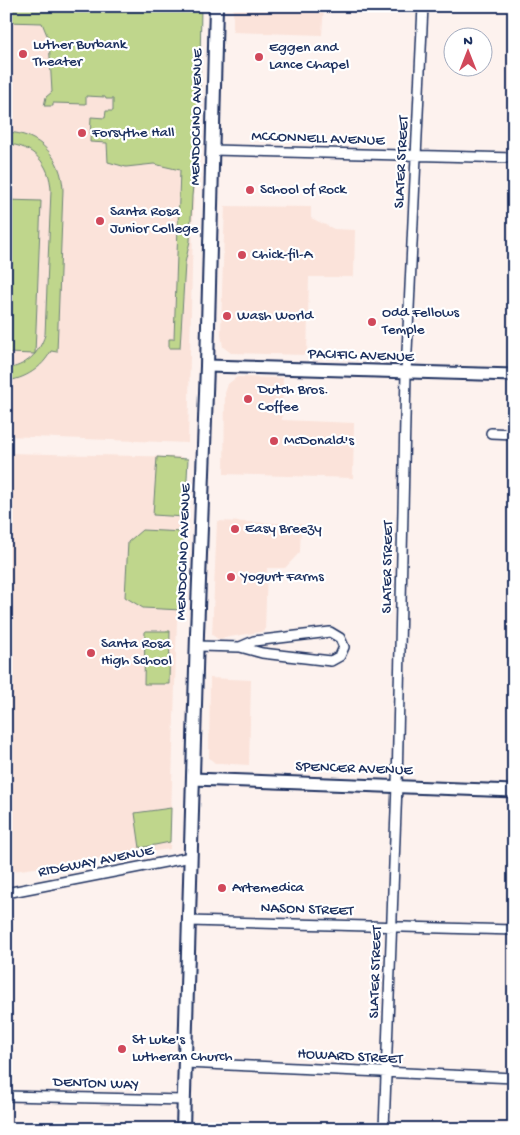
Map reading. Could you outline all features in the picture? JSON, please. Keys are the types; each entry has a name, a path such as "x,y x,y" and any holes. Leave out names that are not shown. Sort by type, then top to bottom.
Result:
{"main road":[{"name":"MENDOCINO AVENUE","path":"183,1129 207,366 216,6"}],"street":[{"name":"SLATER STREET","path":"384,1129 397,785 406,373 423,6"},
{"name":"MCCONNELL AVENUE","path":"212,150 514,158"},
{"name":"PACIFIC AVENUE","path":"207,366 514,375"},
{"path":"491,433 514,434"},
{"path":"197,646 240,647 262,653 331,661 340,656 344,647 340,638 330,632 254,641 240,647"},
{"name":"SPENCER AVENUE","path":"193,778 514,791"},
{"name":"RIDGWAY AVENUE","path":"6,894 191,857"},
{"name":"NASON STREET","path":"189,921 514,930"},
{"name":"HOWARD STREET","path":"185,1063 514,1078"},
{"name":"DENTON WAY","path":"6,1096 184,1100"}],"shaded area":[{"name":"Santa Rosa Junior College","path":"6,6 198,6 188,443 6,436"},
{"path":"233,6 324,6 322,35 233,32"},
{"path":"225,206 311,207 311,218 334,229 355,230 354,275 352,277 309,277 307,355 231,353 223,347 221,335"},
{"path":"237,377 283,378 282,420 354,423 353,478 224,474 225,393 228,384"},
{"name":"Santa Rosa High School","path":"6,453 182,457 170,849 6,872"},
{"path":"217,521 301,524 300,552 285,568 267,568 265,631 218,639 212,635"},
{"path":"210,678 251,680 249,765 215,763 209,758"}],"green space":[{"path":"6,6 201,6 199,127 192,196 190,241 185,263 180,348 169,348 169,339 174,339 180,170 154,164 126,167 108,162 107,143 90,142 91,117 105,118 106,111 113,111 113,99 86,96 86,104 53,103 53,106 44,106 46,97 52,92 49,40 42,23 6,22"},
{"path":"6,132 18,133 29,137 47,149 62,178 63,190 57,352 51,351 43,363 32,372 20,378 6,381 6,369 20,365 31,358 39,348 45,335 51,190 50,181 43,164 32,152 16,145 6,144"},
{"path":"6,200 41,201 35,354 6,353"},
{"path":"157,457 188,459 185,517 153,515"},
{"path":"142,530 184,532 181,610 143,608 125,597 128,542"},
{"path":"145,631 170,631 169,684 144,684"},
{"path":"171,808 170,842 140,848 135,813"}],"place":[{"name":"Luther Burbank Theater","path":"23,54"},
{"name":"Eggen and Lance Chapel","path":"259,57"},
{"name":"Forsythe Hall","path":"82,133"},
{"name":"School of Rock","path":"250,190"},
{"name":"Santa Rosa Junior College","path":"100,221"},
{"name":"Chick-fil-A","path":"242,255"},
{"name":"Wash World","path":"227,316"},
{"name":"Odd Fellows Temple","path":"372,322"},
{"name":"Dutch Bros. Coffee","path":"248,399"},
{"name":"McDonald's","path":"274,441"},
{"name":"Easy Breezy","path":"235,529"},
{"name":"Yogurt Farms","path":"231,577"},
{"name":"Santa Rosa High School","path":"91,653"},
{"name":"Artemedica","path":"222,888"},
{"name":"St Luke's Lutheran Church","path":"122,1049"}]}
